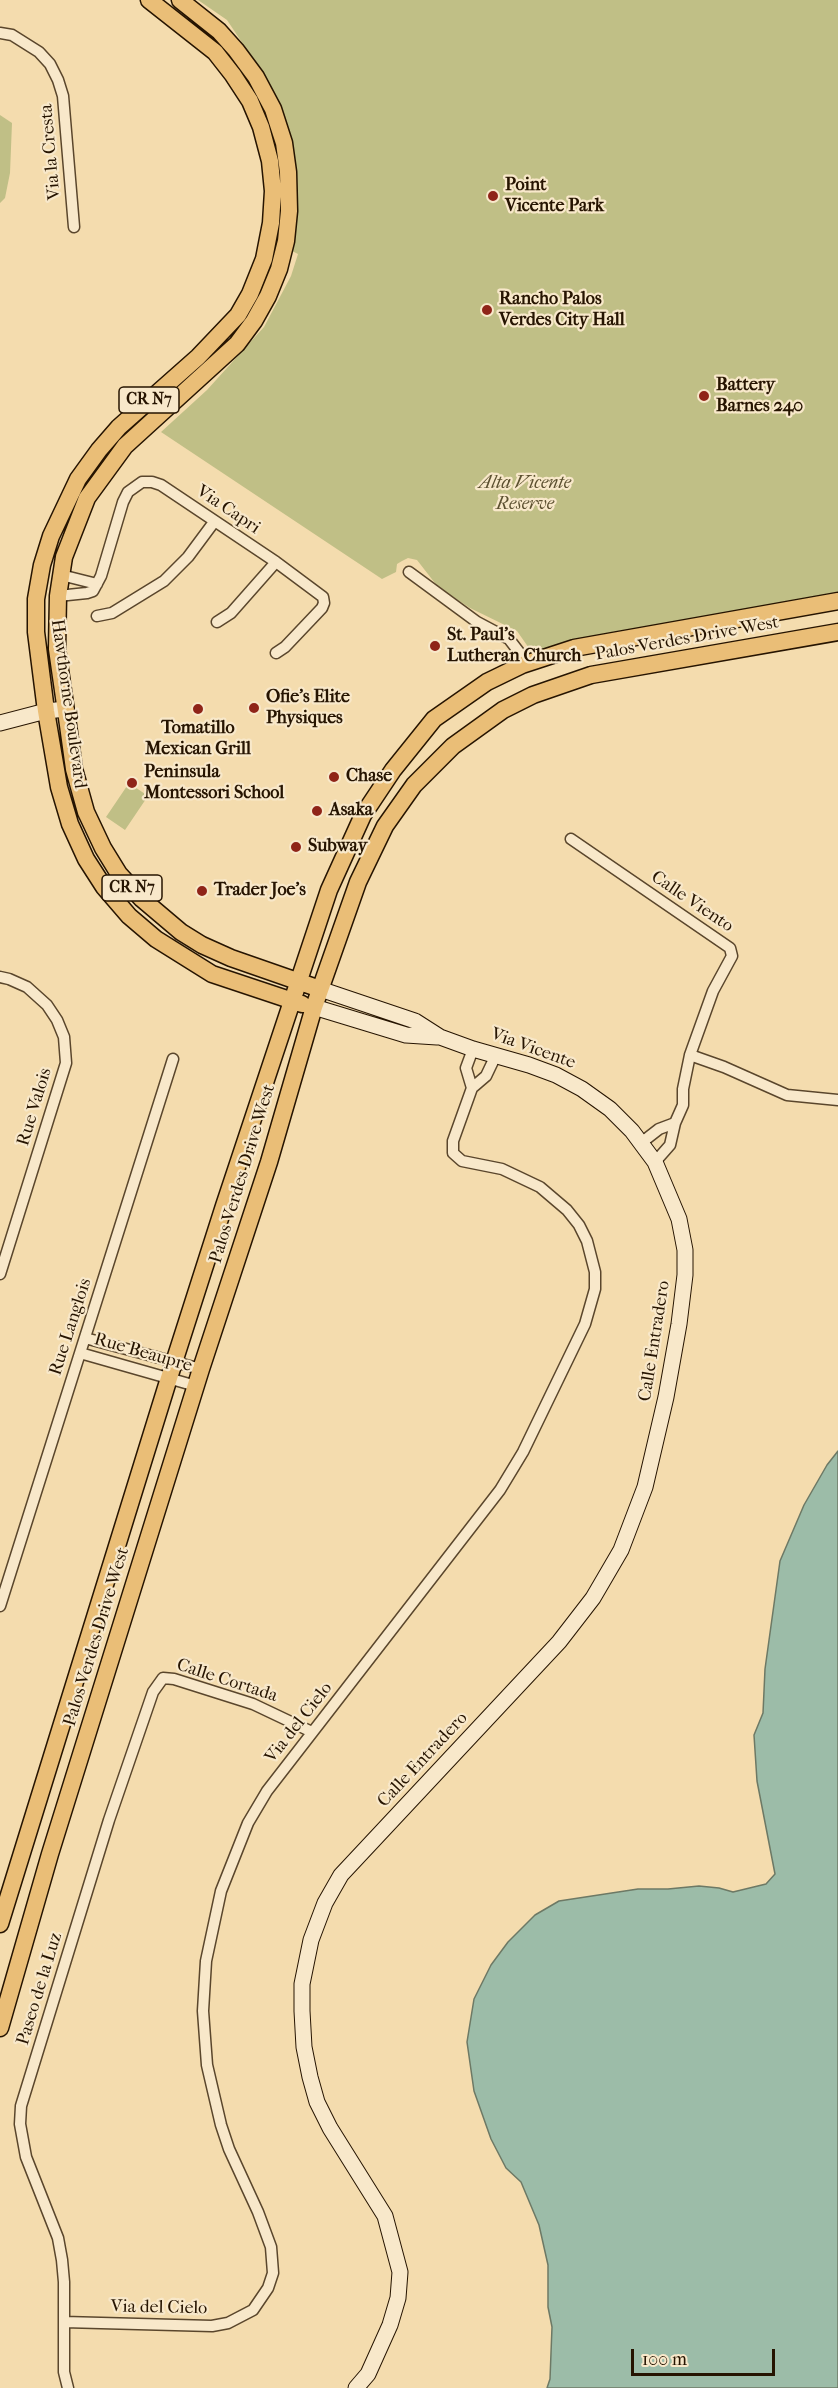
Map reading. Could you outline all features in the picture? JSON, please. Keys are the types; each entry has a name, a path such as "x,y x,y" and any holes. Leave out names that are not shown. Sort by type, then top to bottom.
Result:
{"main road":[{"name":"Hawthorne Boulevard","path":"149,0 215,52 250,101 261,127 270,161 273,191 271,223 264,259 250,294 238,315 198,357 119,427 99,450 78,479 51,536 42,565 36,599 36,632 46,711 65,811 86,859 104,887 129,916 156,939 212,974 291,1002 314,1007"},
{"name":"Hawthorne Boulevard","path":"180,0 219,31 237,50 256,77 273,110 284,143 288,172 290,211 286,241 279,269 268,296 254,321 237,344 125,446 87,498 70,538 57,649 74,769 86,812 103,848 116,868 142,899 181,932 231,958 297,983 320,989"},
{"path":"51,536 48,556 63,587"},
{"name":"Palos Verdes Drive West","path":"0,1923 171,1370 297,983 329,890 363,815 393,770 434,719 488,682 522,665 574,648 838,601"},
{"name":"Palos Verdes Drive West","path":"0,2028 54,1843 201,1369 269,1162 314,1007 358,882 385,826 427,770 476,728 503,710 533,695 591,675 838,632"},
{"path":"65,811 77,820 99,862 108,868 116,868"}],"street":[{"name":"Via la Cresta","path":"0,33 12,35 39,52 50,64 58,80 64,107 74,227"},
{"name":"Via Capri","path":"97,584 128,492 142,482 161,485 276,562 323,597 324,603 285,647 276,653"},
{"path":"97,616 112,613 164,580 188,557 214,522"},
{"path":"218,622 231,613 276,562"},
{"path":"409,572 477,622 509,639 519,652 522,665"},
{"path":"63,587 87,593 93,591 97,584"},
{"path":"63,587 97,584"},
{"path":"0,723 46,711 66,709"},
{"name":"Calle Viento","path":"571,839 730,948 732,956 713,991 690,1055 683,1089 683,1105 675,1123 670,1145 655,1162"},
{"name":"Rue Valois","path":"0,977 27,987 47,1005 64,1037 66,1062 0,1274"},
{"name":"Via Vicente","path":"320,989 415,1021 440,1037 556,1075 582,1089 610,1109 655,1162"},
{"name":"Via Vicente","path":"314,1007 406,1035 440,1037"},
{"name":"Via del Cielo","path":"472,1088 466,1068 473,1049"},
{"name":"Via del Cielo","path":"64,2322 212,2326 228,2323 253,2310 268,2288 273,2272 271,2247 258,2212 229,2149 216,2107 203,2034 206,1961 221,1891 248,1823 267,1791 500,1490 524,1452 591,1310 595,1289 595,1272 586,1240 579,1225 567,1210 540,1187 501,1169 462,1161 453,1153 453,1141 472,1088 486,1076 496,1055"},
{"path":"690,1055 724,1067 787,1095 838,1100"},
{"name":"Rue Langlois","path":"0,1606 173,1059"},
{"path":"641,1143 659,1129 675,1123"},
{"name":"Calle Entradero","path":"356,2388 368,2374 390,2325 398,2298 400,2272 385,2216 330,2128 317,2102 304,2047 302,2011 305,1966 318,1921 341,1875 559,1642 593,1598 621,1550 645,1487 659,1429 679,1324 685,1275 685,1250 679,1219 655,1162"},
{"name":"Rue Beaupre","path":"85,1338 171,1370 196,1386"},
{"name":"Rue Beaupre","path":"80,1353 171,1370 201,1369"},
{"name":"Calle Cortada","path":"163,1678 174,1678 253,1704 312,1732"},
{"name":"Paseo de la Luz","path":"68,2388 64,2372 62,2260 58,2238 26,2157 20,2124 21,2106 116,1798 153,1692 163,1678"}],"green space":[{"name":"Alta Vicente Reserve","path":"198,0 838,0 838,593 536,653 531,651 517,631 470,608 438,587 417,560 408,558 402,561 397,564 396,572 382,579 161,432 207,390 264,327 291,276 298,254 292,251 298,202 294,160 263,74 227,20"},
{"path":"0,115 12,123 10,173 5,198 0,203"},
{"path":"129,783 148,796 125,830 106,817"}],"shaded area":[{"path":"838,1451 838,2388 547,2388 550,2379 552,2327 548,2307 548,2265 539,2225 521,2182 506,2168 491,2139 474,2091 467,2042 474,1999 491,1965 508,1942 535,1915 559,1901 638,1889 699,1886 733,1892 766,1884 775,1874 757,1781 754,1735 763,1713 765,1669 780,1561 804,1505 827,1465"}],"place":[{"name":"Point Vicente Park","path":"493,196"},
{"name":"Rancho Palos Verdes City Hall","path":"487,310"},
{"name":"Battery Barnes 240","path":"704,396"},
{"name":"St. Paul's Lutheran Church","path":"435,646"},
{"name":"Ofie's Elite Physiques","path":"254,708"},
{"name":"Tomatillo Mexican Grill","path":"198,709"},
{"name":"Chase","path":"334,777"},
{"name":"Peninsula Montessori School","path":"132,783"},
{"name":"Asaka","path":"317,811"},
{"name":"Subway","path":"296,847"},
{"name":"Trader Joe's","path":"202,891"}]}
